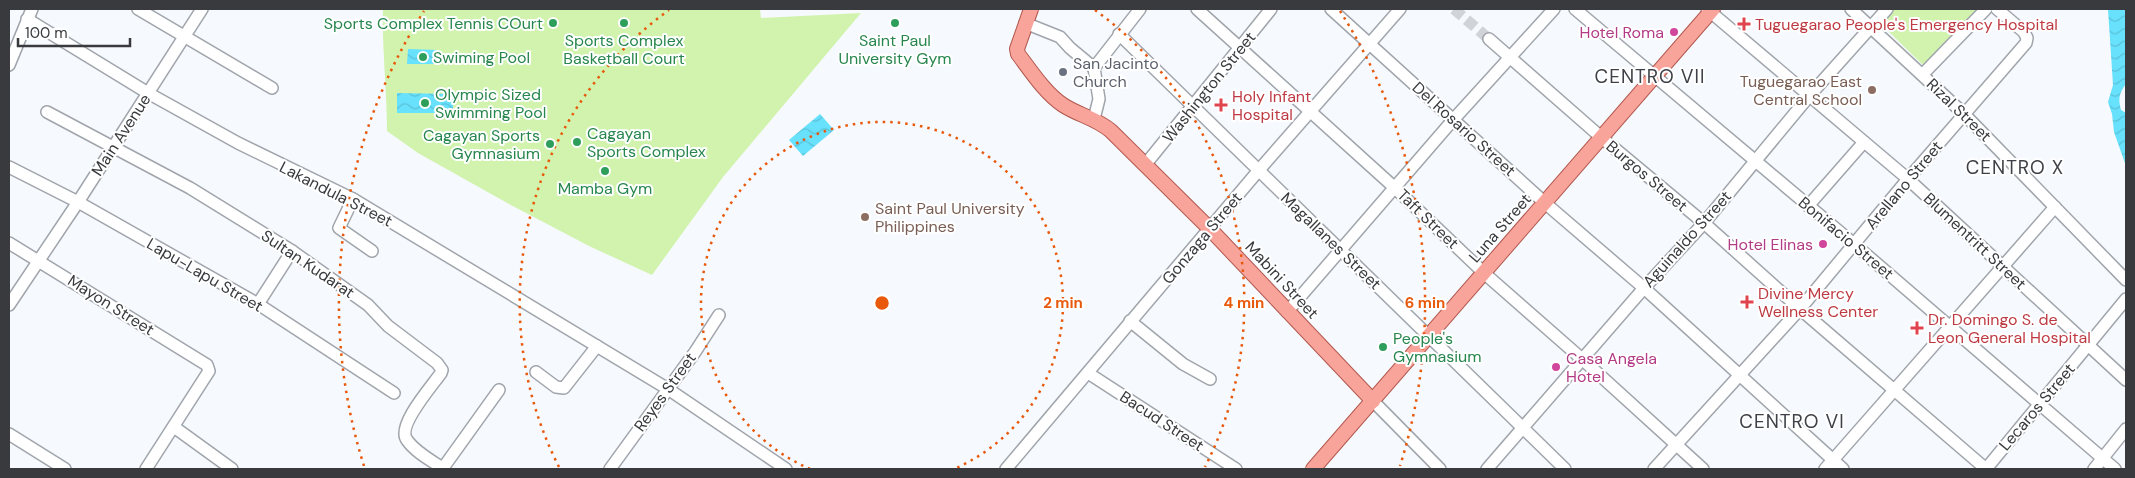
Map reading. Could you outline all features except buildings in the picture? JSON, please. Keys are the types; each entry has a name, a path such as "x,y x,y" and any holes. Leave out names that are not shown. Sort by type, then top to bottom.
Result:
{"main road":[{"path":"1025,23 1031,9"},
{"name":"Luna Street","path":"1313,469 1654,78 1710,10"},
{"name":"Mabini Street","path":"1025,23 1017,49 1018,54 1055,99 1063,105 1094,119 1111,131 1210,229 1372,401"}],"street":[{"path":"138,9 272,88"},
{"name":"Main Avenue","path":"9,306 202,9"},
{"path":"1094,68 1140,9"},
{"name":"Taft Street","path":"1197,9 1395,188 1484,273 1703,469"},
{"name":"Washington Street","path":"1145,165 1272,9"},
{"name":"Del Rosario Street","path":"1331,9 1545,203 1644,288 1740,376 1829,465 1843,469"},
{"name":"Gonzaga Street","path":"1006,469 1259,170 1400,9"},
{"path":"1287,312 1453,120 1554,9"},
{"name":"Bonifacio Street","path":"1575,9 1654,78 1854,244 2115,469"},
{"name":"Rizal Street","path":"1851,9 1964,114 2126,280"},
{"name":"Aguinaldo Street","path":"1487,469 1644,288 1704,223 1810,95 1887,9"},
{"path":"1922,74 1986,9"},
{"name":"Arellano Street","path":"1654,469 1800,309 1908,179 2026,43 2027,38 2024,32 1997,9"},
{"name":"Blumentritt Street","path":"1710,10 1908,179 2126,380"},
{"path":"9,65 29,14"},
{"name":"Lakandula Street","path":"29,14 148,93 238,143 354,199 668,389 786,469"},
{"path":"1025,23 1060,37 1094,68 1099,100 1094,119"},
{"name":"Magallanes Street","path":"1119,34 1565,469"},
{"name":"Burgos Street","path":"1489,39 1602,138 1704,223 1800,309 1986,469"},
{"name":"Sultan Kudarat","path":"47,112 112,149 197,192 292,251 368,305 388,326 441,366 441,374 404,426 404,434 407,440 443,469"},
{"path":"1808,206 1864,142"},
{"name":"Lapu-Lapu Street","path":"9,167 78,202 258,304 394,393"},
{"path":"354,199 339,228 372,251"},
{"path":"1829,465 2055,208"},
{"name":"Mayon Street","path":"9,243 206,363 209,371 174,427"},
{"path":"258,304 292,251"},
{"name":"Lecaros Street","path":"1986,469 2126,299"},
{"name":"Reyes Street","path":"610,469 719,315"},
{"path":"1130,321 1182,364 1210,379"},
{"path":"536,372 556,387 564,388 597,346"},
{"name":"Bacud Street","path":"1088,373 1236,469"},
{"path":"443,469 499,390"},
{"name":"Mabini Street","path":"1372,401 1440,469"},
{"path":"146,469 174,427 232,469"},
{"path":"2094,469 2126,430"},
{"path":"9,434 65,469"},
{"path":"211,469 219,459"}],"green space":[{"name":"Cagayan Sports Complex","path":"383,9 760,9 761,18 861,13 723,177 652,275 589,246 509,204 418,153 387,131"},
{"path":"1892,9 1981,9 1925,67 1880,23"}],"water":[{"path":"2108,9 2126,9 2126,84 2119,99 2121,110 2126,113 2126,166 2114,132 2112,114 2108,102 2113,85"},
{"name":"Swiming Pool","path":"408,49 438,50 438,64 407,64"},
{"name":"Olympic Sized Swimming Pool","path":"397,93 453,94 453,113 397,113"},
{"path":"820,114 834,130 803,156 789,140"}],"tunnel":[{"path":"1454,9 1489,39"}],"place":[{"name":"Sports Complex Tennis COurt","path":"553,23"},
{"name":"Sports Complex Basketball Court","path":"624,23"},
{"name":"Saint Paul University Gym","path":"895,23"},
{"name":"Tuguegarao People's Emergency Hospital","path":"1744,24"},
{"name":"Hotel Roma","path":"1674,32"},
{"name":"Swiming Pool","path":"423,57"},
{"name":"San Jacinto Church","path":"1063,72"},
{"name":"Tuguegarao East Central School","path":"1872,90"},
{"name":"Olympic Sized Swimming Pool","path":"425,103"},
{"name":"Holy Infant Hospital","path":"1221,105"},
{"name":"Cagayan Sports Complex","path":"577,142"},
{"name":"Cagayan Sports Gymnasium","path":"550,144"},
{"name":"Mamba Gym","path":"605,171"},
{"name":"Saint Paul University Philippines","path":"865,217"},
{"name":"Hotel Elinas","path":"1823,244"},
{"name":"Divine Mercy Wellness Center","path":"1747,302"},
{"name":"Dr. Domingo S. de Leon General Hospital","path":"1917,328"},
{"name":"People's Gymnasium","path":"1383,347"},
{"name":"Casa Angela Hotel","path":"1556,367"}],"district":[{"name":"CENTRO VII","path":"1650,76"},
{"name":"CENTRO X","path":"2015,167"},
{"name":"CENTRO VI","path":"1792,421"}]}
